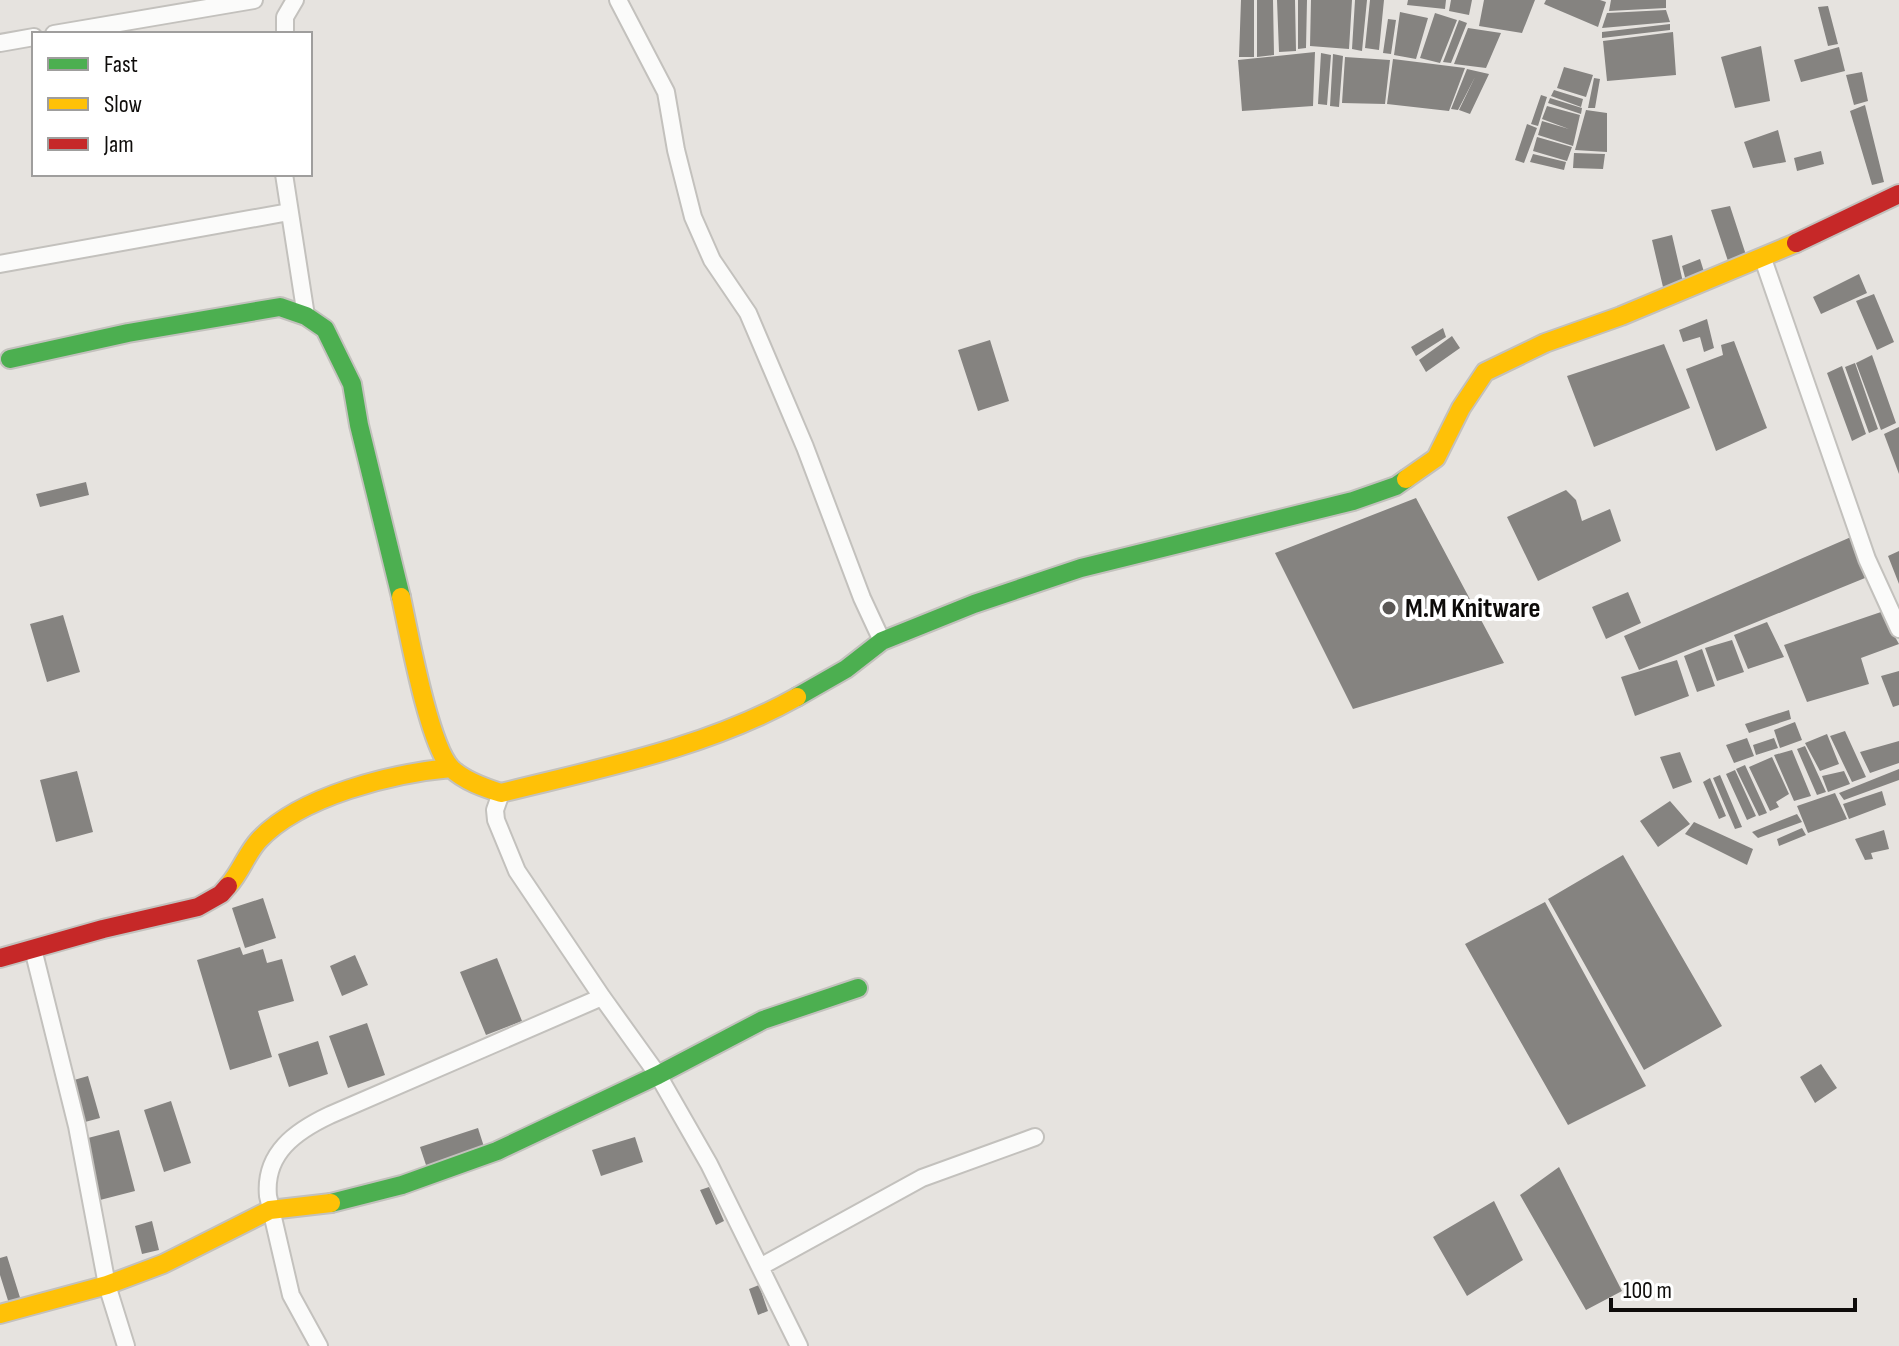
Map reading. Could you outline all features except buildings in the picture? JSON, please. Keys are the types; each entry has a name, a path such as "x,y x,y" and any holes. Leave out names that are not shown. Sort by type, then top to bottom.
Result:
{"street":[{"path":"66,32 254,0"},
{"path":"285,32 285,17 295,0"},
{"path":"618,0 666,92 676,150 693,217 712,260 748,313 882,641"},
{"path":"0,43 32,37"},
{"path":"284,176 306,316"},
{"path":"10,359 128,333 280,307 306,316 325,329 352,384 359,425 433,732 451,768 480,786 501,793 653,755 764,715 846,669 882,641 974,604 1081,568 1353,501 1396,486 1436,458 1461,408 1485,372 1545,343 1763,259 1899,194"},
{"path":"0,264 289,212"},
{"path":"1763,259 1867,559 1899,629"},
{"path":"0,958 198,907 221,894 239,874 256,843 279,821 381,779 415,771 451,768"},
{"path":"501,793 495,810 496,820 517,871 658,1075 709,1164 799,1346"},
{"path":"33,949 77,1126 107,1285 126,1346"},
{"path":"0,1314 107,1285 163,1264 270,1210 320,1206 402,1185 497,1151 658,1075 763,1020 858,988"},
{"path":"319,1346 291,1295 270,1210 266,1181 286,1141 306,1126 602,997"},
{"path":"760,1267 922,1178 1035,1137"}],"traffic: fast":[{"path":"10,359 128,333 280,307 306,316 325,329 352,384 401,597"},
{"path":"797,697 846,669 882,641 974,604 1081,568 1353,501 1396,486 1406,479"},
{"path":"331,1203 402,1185 497,1151 658,1075 763,1020 858,988"}],"traffic: slow":[{"path":"1406,479 1436,458 1461,408 1485,372 1545,343 1621,316 1796,243"},
{"path":"401,597 421,688 443,756 462,777 501,793 690,743 762,715 797,697"},
{"path":"228,886 259,840 298,811 322,799 376,781 451,768"},
{"path":"0,1314 107,1285 163,1264 270,1210 331,1203"}],"traffic: jam":[{"path":"1796,243 1899,194"},
{"path":"0,958 198,907 221,894 228,886"}],"place":[{"name":"M.M Knitware","path":"1389,608"}]}
